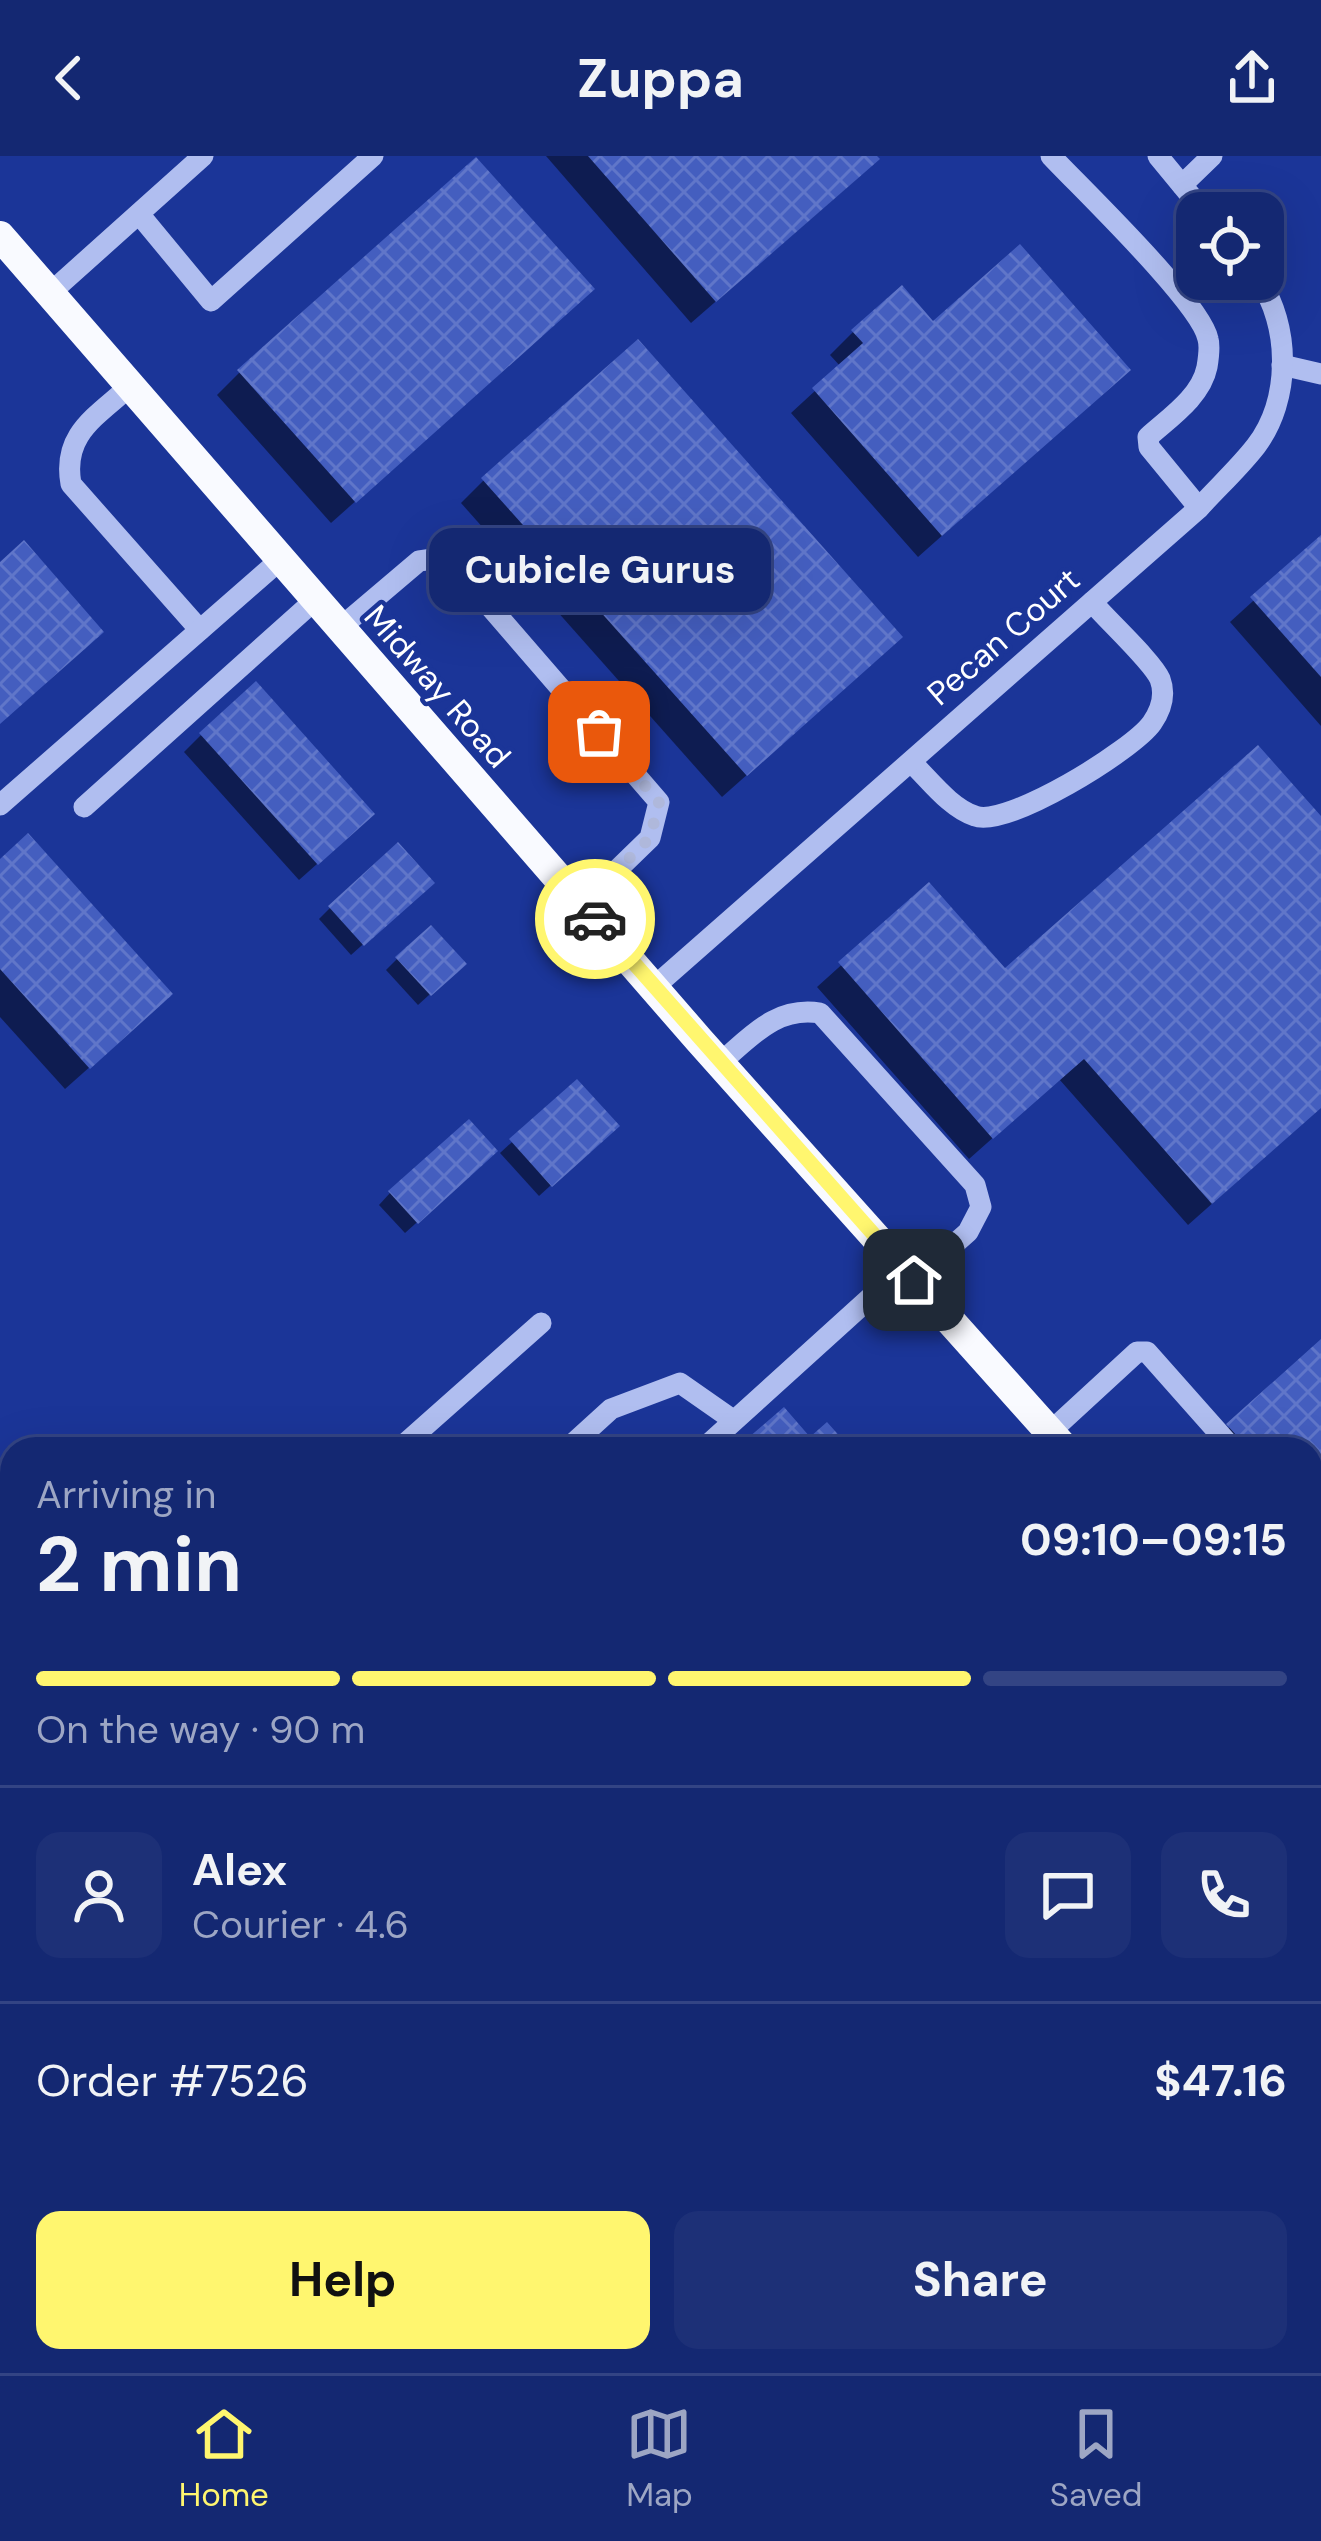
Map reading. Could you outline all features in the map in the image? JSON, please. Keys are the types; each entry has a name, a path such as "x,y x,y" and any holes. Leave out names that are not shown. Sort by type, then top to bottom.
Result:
{"main road":[{"name":"Midway Road","path":"0,236 720,1063 1054,1437"}],"street":[{"path":"49,294 203,156"},
{"path":"139,214 211,301 373,156"},
{"path":"1051,156 1161,273 1196,315 1208,339 1207,370 1193,396 1148,437 1149,447 1198,508"},
{"path":"1158,156 1188,192"},
{"path":"1182,185 1212,156"},
{"name":"Pecan Court","path":"654,987 1198,508 1258,443 1274,409 1282,365 1282,330 1268,300"},
{"path":"1282,365 1321,374"},
{"path":"130,386 79,432 66,460 70,484 200,630"},
{"path":"340,628 419,561 447,557 463,575 659,802 650,838 582,904"},
{"path":"0,805 280,560"},
{"path":"84,807 315,600"},
{"path":"911,761 947,798 976,818 1001,815 1058,793 1149,728 1163,702 1160,678 1092,602"},
{"path":"715,1437 908,1274 968,1232 981,1207 975,1185 820,1013 795,1009 765,1025 720,1063"},
{"path":"413,1437 541,1323"},
{"path":"1062,1437 1137,1352 1147,1352 1222,1437"},
{"path":"580,1437 610,1409 680,1383 733,1420"}],"building":[{"path":"588,156 877,156 880,159 716,302"},
{"path":"476,157 595,289 356,503 237,370"},
{"path":"1020,244 1131,370 942,536 812,388 863,343 851,330 902,285 933,321"},
{"path":"638,339 903,637 747,776 481,478"},
{"path":"1321,535 1321,677 1250,597"},
{"path":"24,540 104,632 0,724 0,562"},
{"path":"256,681 375,814 318,865 199,733"},
{"path":"1258,745 1321,816 1321,1108 1212,1204 1084,1059 993,1139 838,962 929,882 1005,968"},
{"path":"28,833 173,994 90,1069 0,969 0,859"},
{"path":"398,842 435,883 364,946 328,906"},
{"path":"431,925 467,964 431,996 395,957"},
{"path":"577,1079 620,1126 552,1187 509,1139"},
{"path":"469,1119 498,1151 418,1224 388,1191"},
{"path":"1321,1339 1321,1437 1238,1437 1226,1424"},
{"path":"784,1407 810,1437 749,1437"},
{"path":"827,1422 840,1437 810,1437"}],"way so far":[{"path":"595,919 582,904 650,838 659,802 599,732"}],"place":[{"name":"Cubicle Gurus","path":"599,732"}],"route":[{"path":"595,919 914,1280"}]}
